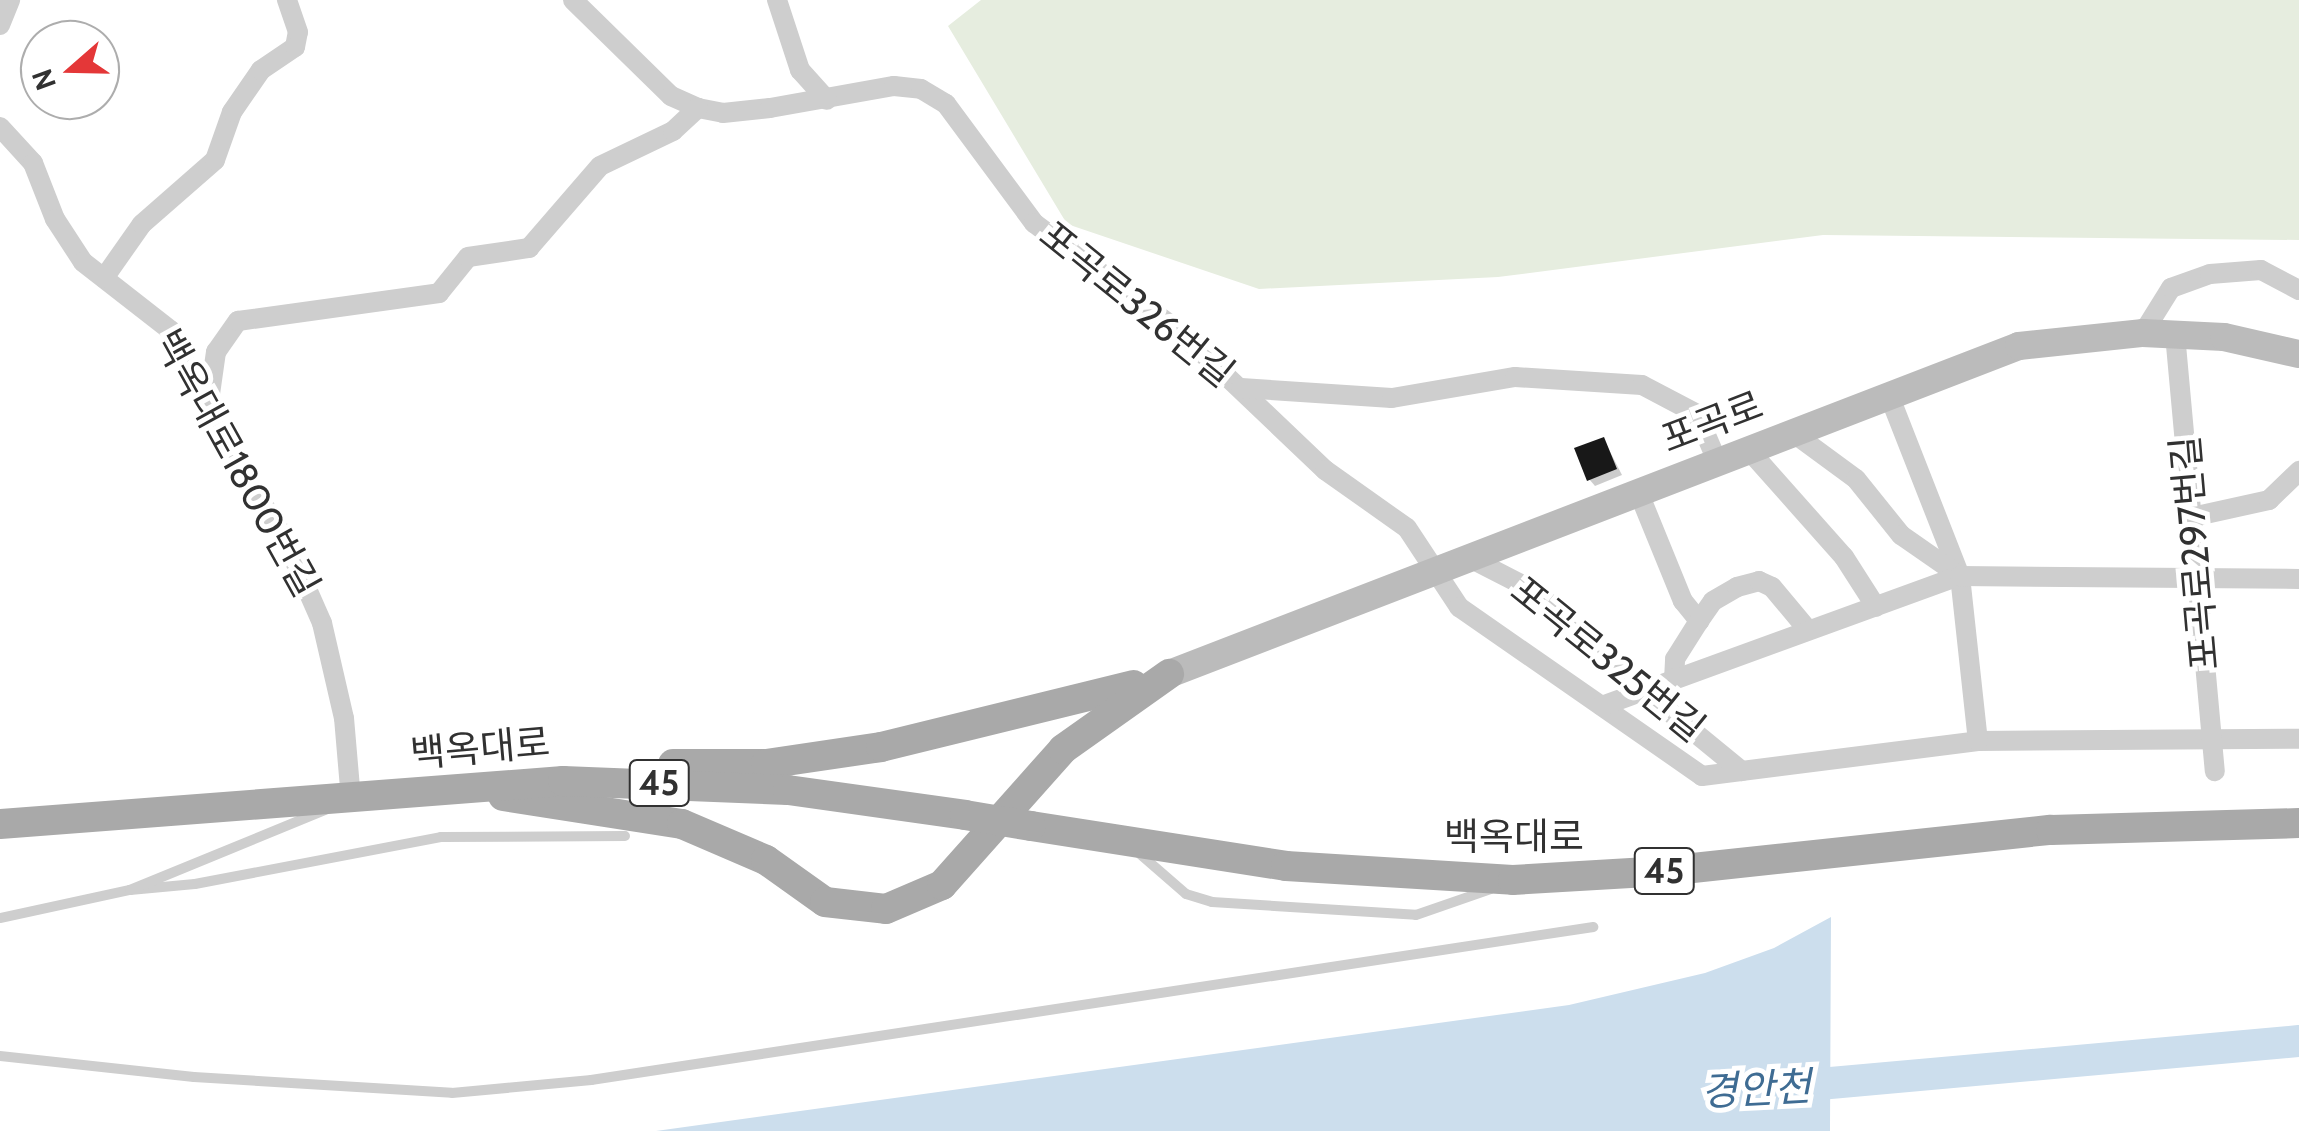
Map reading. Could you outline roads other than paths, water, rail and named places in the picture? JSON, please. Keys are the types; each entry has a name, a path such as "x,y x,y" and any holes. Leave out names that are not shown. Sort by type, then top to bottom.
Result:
{"main road":[{"path":"471,790 625,764 766,764 881,747 1057,708 1169,674"},
{"path":"471,790 682,824 753,853 825,902 886,909 942,885 1063,749 1169,674"},
{"name":"백옥대로","path":"0,824 563,781 719,785 966,815 1128,844 1286,866 1514,880 1665,872 2052,830 2299,823"}],"street":[{"path":"0,25 10,0"},
{"path":"104,278 142,224 215,160 232,112 253,80 295,47 298,32 287,0"},
{"path":"208,410 216,352 238,321 439,293 468,257 529,248 600,166 673,132 698,108 671,96 573,0"},
{"path":"777,0 800,70 827,100"},
{"name":"포곡로326번길","path":"698,108 723,113 827,100 894,86 921,89 946,104 1034,224 1179,331 1325,470 1408,528 1459,607 1702,776 1978,741 2299,739"},
{"name":"백옥대로1800번길","path":"0,128 34,164 67,242 104,278 170,330 208,410 285,540 322,622 344,718 351,799"},
{"path":"2143,333 2171,288 2210,274 2262,270 2299,290"},
{"name":"포곡로","path":"1169,674 1889,394 2033,343 2143,333 2175,334 2299,354"},
{"name":"포곡로297번길","path":"2175,334 2214,771"},
{"path":"1241,388 1392,398 1514,377 1642,385 1696,414 1717,461"},
{"path":"1889,394 1960,576 1978,741"},
{"path":"1792,432 1856,479 1902,536 1960,576"},
{"path":"1748,449 1844,558 1876,606"},
{"path":"2192,517 2269,500 2299,471"},
{"path":"1638,491 1683,601 1698,621"},
{"name":"포곡로325번길","path":"1468,556 1526,583 1567,628 1649,689 1742,771"},
{"path":"1602,706 1960,576 2299,580"},
{"path":"1674,680 1675,659 1713,601 1759,581 1772,587 1808,630"}],"lane":[{"path":"130,890 351,799"},
{"path":"0,918 130,890 194,884 440,837 625,836"},
{"path":"1128,844 1186,894 1212,902 1416,915 1514,880"},
{"path":"0,1056 194,1077 452,1093 591,1080 1593,927"}],"water":[{"path":"1831,917 1830,1131 656,1131 1569,1005 1705,973 1774,948"}],"waterway":[{"name":"경안천","path":"1786,1087 2299,1041"}]}
